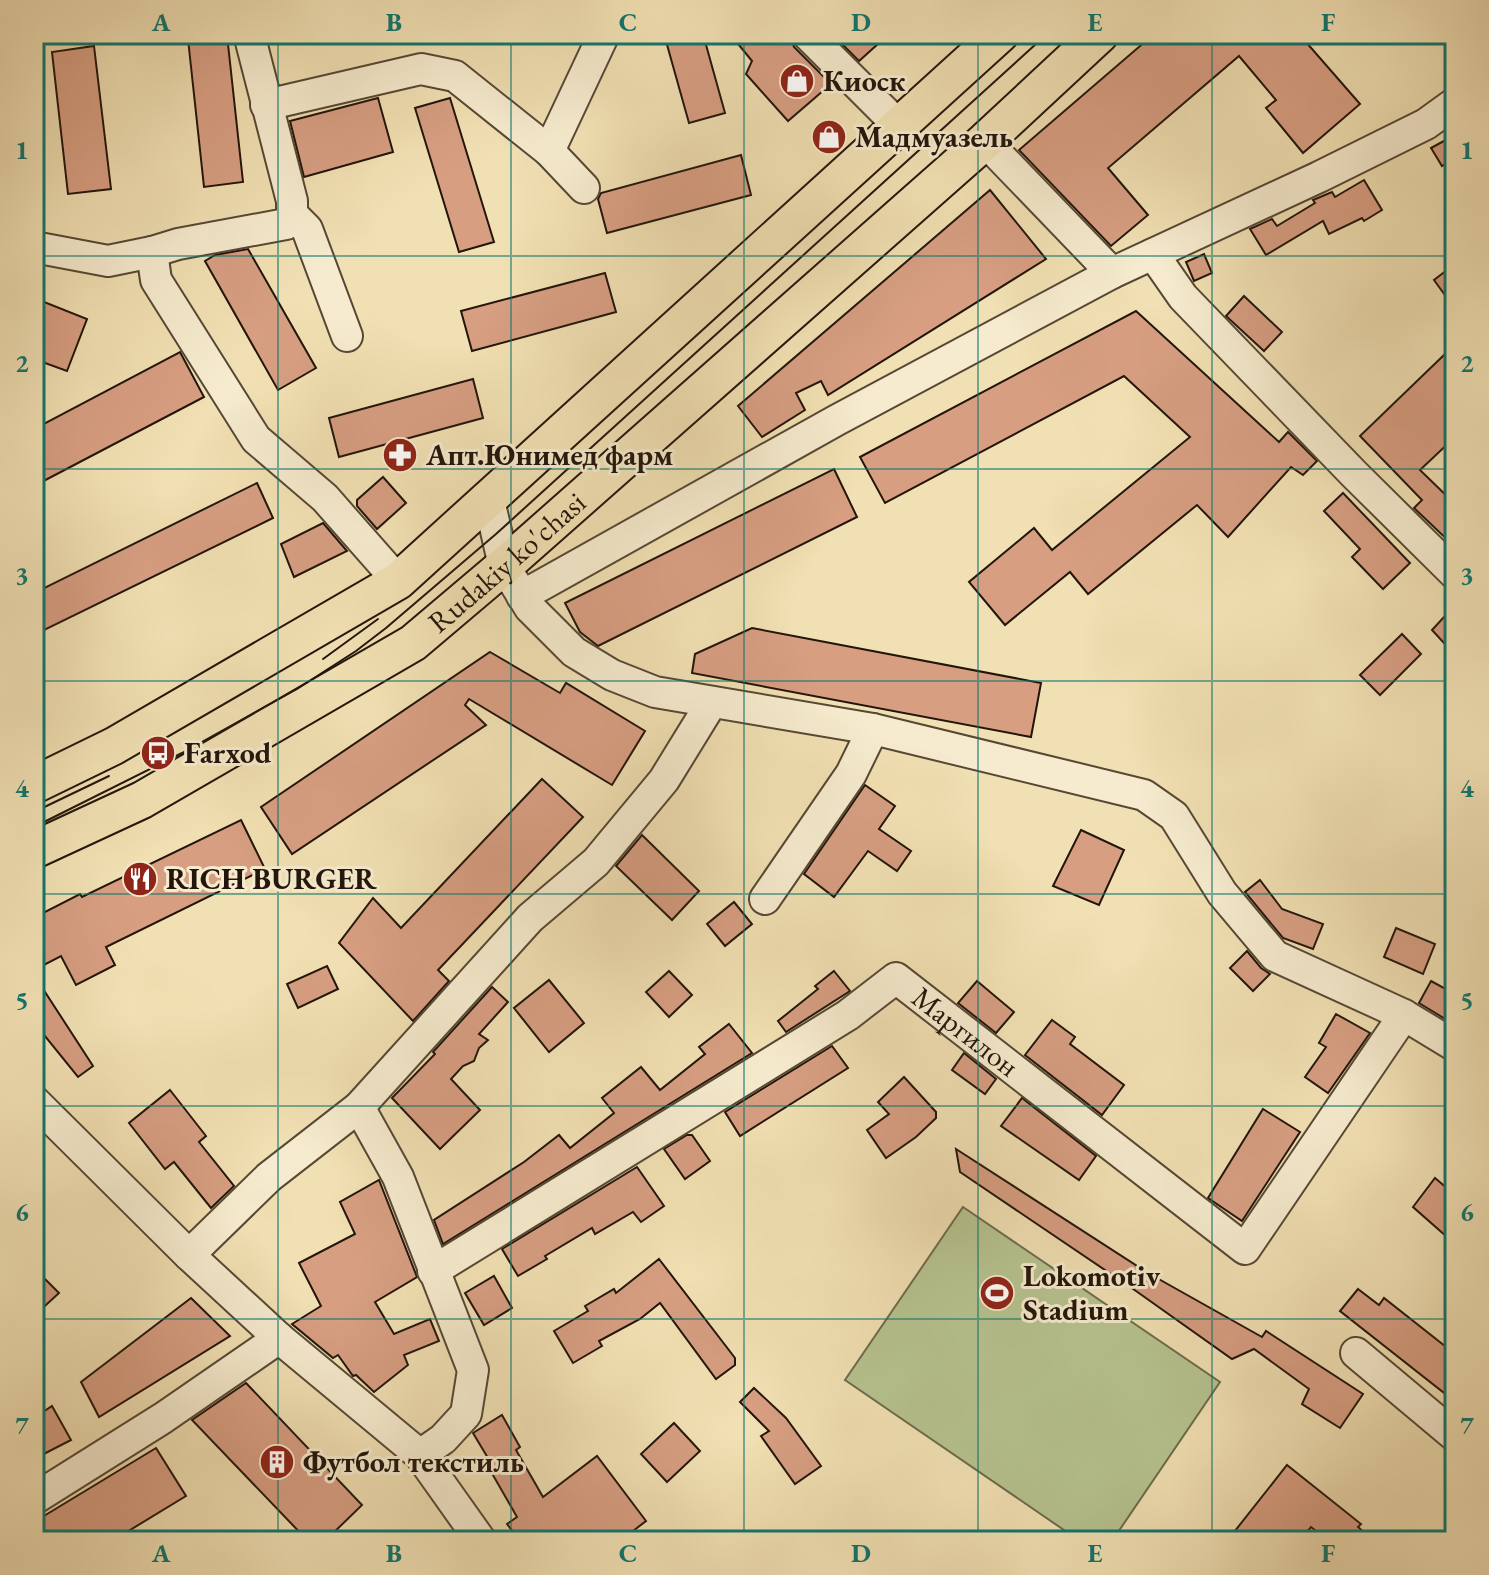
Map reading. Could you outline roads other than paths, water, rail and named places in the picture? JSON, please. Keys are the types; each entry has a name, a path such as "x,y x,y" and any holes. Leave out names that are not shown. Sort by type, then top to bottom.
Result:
{"main road":[{"name":"Rudakiy ko'chasi","path":"34,785 114,746 398,581 1000,34"},
{"name":"Rudakiy ko'chasi","path":"34,850 142,800 413,643 513,581 1100,34"}],"street":[{"path":"34,247 108,261 286,224 292,214 292,201 249,34"},
{"path":"549,151 604,34"},
{"path":"807,34 899,126"},
{"path":"266,105 421,69 455,76 549,151 584,188"},
{"path":"513,581 837,420 1112,273 1412,131 1455,103"},
{"path":"985,141 1112,273"},
{"path":"292,214 307,229 347,336"},
{"path":"152,252 156,280 256,439 325,498 398,581"},
{"path":"1153,254 1183,297 1455,574"},
{"path":"489,500 513,581 530,608 574,652 612,675 655,692 873,729 1144,795 1174,816 1222,893 1275,956 1404,1015 1455,1046"},
{"path":"189,1255 269,1177 359,1107 530,918 596,862 664,780 712,702"},
{"path":"765,899 851,774 873,729"},
{"name":"Маргилон","path":"433,1271 848,1015 896,978 1245,1249 1404,1015"},
{"path":"34,1101 189,1255 279,1338 420,1455 481,1541"},
{"path":"359,1107 398,1177 473,1370 466,1414 443,1439 420,1455"},
{"path":"34,1499 163,1418 279,1338"},
{"path":"1356,1353 1455,1436"}],"tram line":[{"path":"34,827 182,753 297,689 386,628 496,534 1047,34"},
{"path":"323,659 378,619"},
{"path":"34,812 109,776"}],"place":[{"name":"Киоск","path":"797,81"},
{"name":"Мадмуазель","path":"829,137"},
{"name":"Апт.Юнимед фарм","path":"400,455"},
{"name":"Farxod","path":"158,753"},
{"name":"RICH BURGER","path":"140,879"},
{"name":"Lokomotiv Stadium","path":"997,1293"},
{"name":"Футбол текстиль","path":"277,1462"}]}
